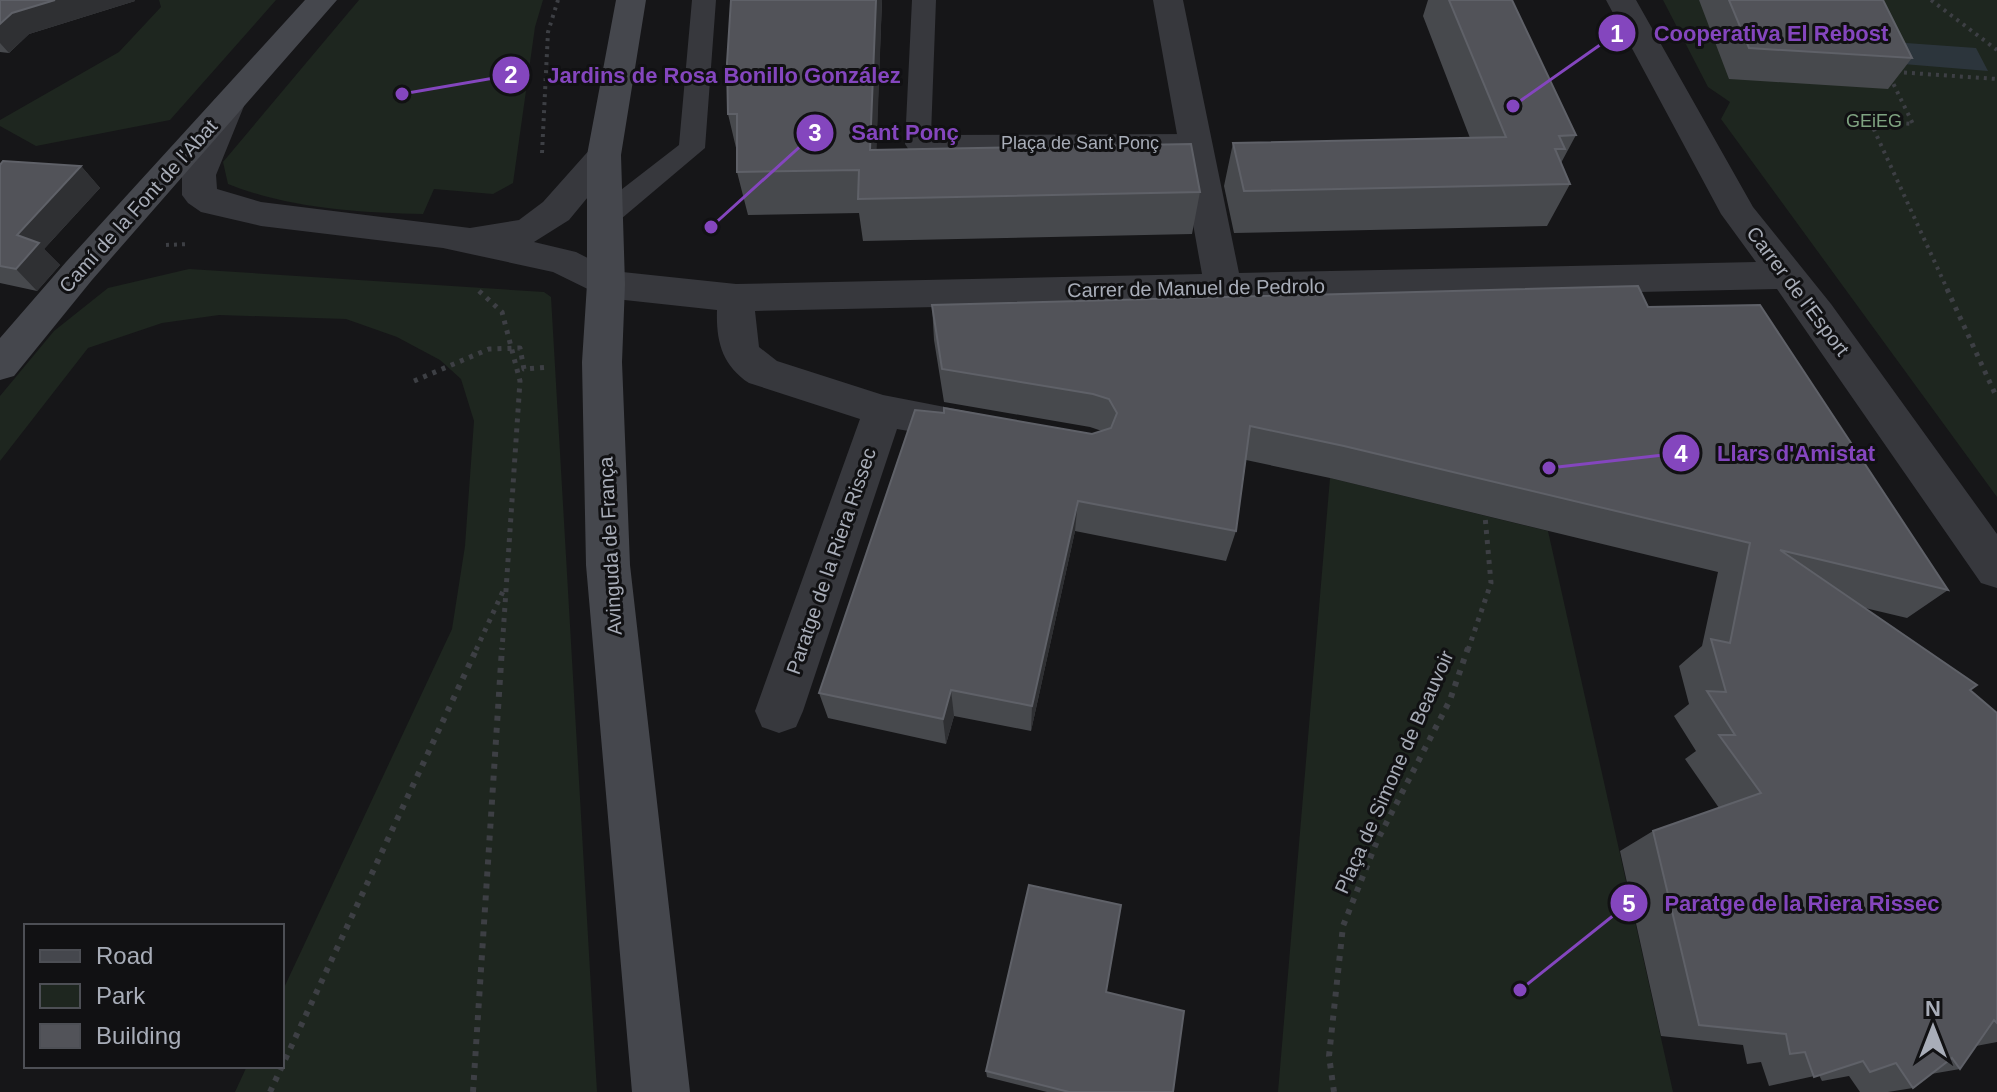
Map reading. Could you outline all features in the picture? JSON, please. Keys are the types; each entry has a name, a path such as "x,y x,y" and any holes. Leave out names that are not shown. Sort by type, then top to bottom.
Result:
{"main road":[{"path":"227,106 322,0"},
{"name":"Avinguda de França","path":"631,0 604,155 606,284 602,362 608,565 661,1092"},
{"name":"Camí de la Font de l'Abat","path":"0,365 79,271 227,106"}],"street":[{"path":"1168,0 1223,288"},
{"name":"Carrer de l'Esport","path":"1621,0 1739,214 1997,569"},
{"name":"Camí de la Font de l'Abat","path":"227,106 199,175 200,195 214,203 261,214 465,239 563,261 606,284"},
{"name":"Camí de la Font de l'Abat","path":"465,239 528,231 556,211 604,155"},
{"name":"Carrer de Manuel de Pedrolo","path":"606,284 736,298 1786,275"},
{"path":"736,298 737,345 749,364 763,372 883,411 1001,431"},
{"name":"Paratge de la Riera Rissec","path":"779,711 883,411"}],"lane":[{"path":"605,217 692,148 704,0"},
{"name":"Plaça de Sant Ponç","path":"924,0 918,144 1195,143"}],"path":[{"path":"541,164 548,32 558,0"},
{"path":"1931,0 1997,50"},
{"path":"1997,79 1887,71 1913,124 1870,121 1997,398"},
{"path":"155,246 198,244"},
{"path":"471,285 502,312 520,381 473,1092"},
{"path":"414,381 489,349 520,348 524,369 551,367"},
{"name":"Plaça de Simone de Beauvoir","path":"1334,1092 1329,1056 1343,926 1377,841 1450,700 1491,583 1485,516"},
{"path":"284,1062 507,583"},
{"path":"270,1092 281,1068"}],"green space":[{"path":"159,0 276,0 170,120 36,146 0,126 0,120 119,52 161,7"},
{"path":"359,0 543,0 535,27 513,183 493,194 434,189 423,214 324,208 275,199 228,184 223,162"},
{"name":"GEiEG","path":"1663,0 1997,0 1997,497 1721,119 1730,102 1708,87"},
{"path":"189,269 544,292 551,297 597,1092 235,1092 246,1068 284,1068 284,988 452,629 465,546 474,421 461,379 440,360 397,337 346,319 219,315 162,323 88,348 0,461 0,396 54,331 108,288"},
{"path":"1330,478 1548,531 1673,1092 1278,1092"}],"shaded area":[{"path":"1892,42 1976,48 1988,71 1903,64"}],"building":[{"path":"0,0 55,0 12,13 0,24"},
{"path":"731,0 876,0 870,150 1191,144 1200,192 858,199 859,170 737,172 737,114 728,114"},
{"path":"1449,0 1512,0 1576,135 1559,136 1565,149 1555,149 1570,184 1244,191 1233,143 1506,137"},
{"path":"1729,0 1883,0 1912,58 1749,48"},
{"path":"3,161 81,166 17,235 39,243 16,269 0,266 0,165"},
{"path":"1638,286 1648,307 1760,305 1948,590 1780,550 1977,685 1970,690 1997,713 1997,1023 1994,1020 1960,1069 1952,1058 1913,1088 1896,1063 1870,1072 1863,1061 1814,1077 1805,1052 1790,1054 1786,1034 1699,1025 1653,831 1761,793 1719,735 1735,735 1707,691 1726,692 1711,639 1730,643 1750,543 1250,426 1236,531 1078,501 1032,706 951,690 943,719 819,693 915,410 944,413 944,408 1092,434 1111,428 1117,413 1109,399 1093,394 942,369 932,305"},
{"path":"1029,885 1121,905 1106,992 1184,1011 1173,1092 1069,1092 986,1071"}],"place":[{"name":"Jardins de Rosa Bonillo González","path":"402,94"},
{"name":"Cooperativa El Rebost","path":"1513,106"},
{"name":"Sant Ponç","path":"711,227"},
{"name":"Llars d'Amistat","path":"1549,468"},
{"name":"Paratge de la Riera Rissec","path":"1520,990"}]}
